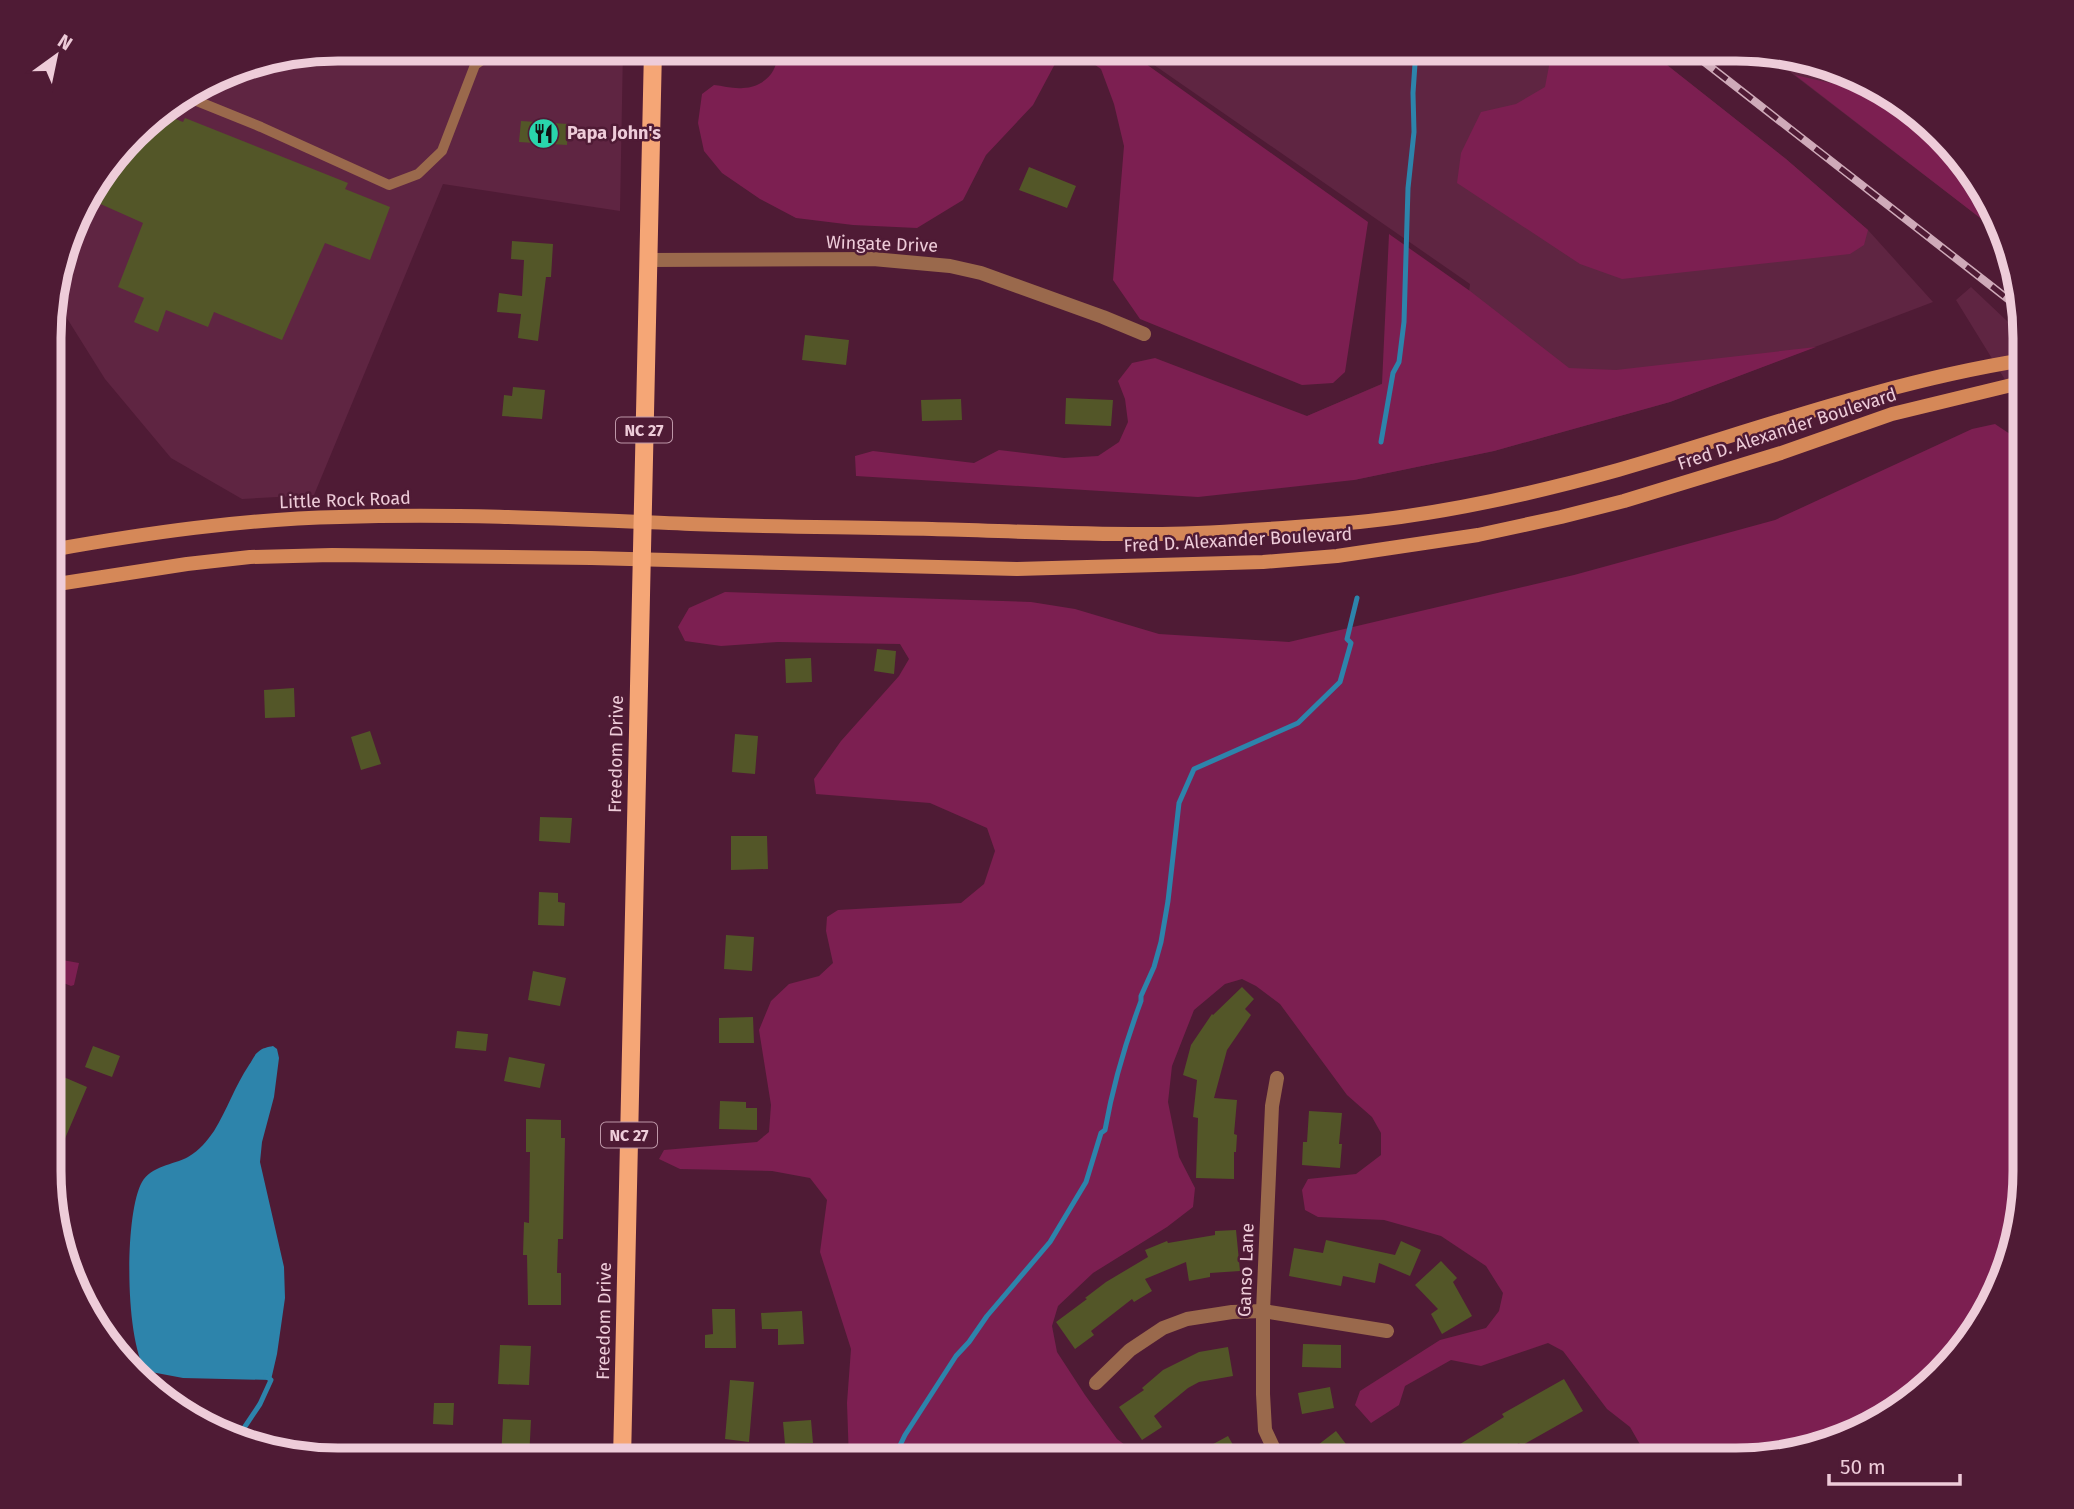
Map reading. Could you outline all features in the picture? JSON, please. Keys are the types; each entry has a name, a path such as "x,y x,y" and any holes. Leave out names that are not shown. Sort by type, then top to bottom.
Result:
{"main road":[{"name":"Freedom Drive","path":"622,1448 653,61"},
{"name":"Fred D. Alexander Boulevard","path":"642,521 1163,534 1329,525 1473,504 1615,471 1827,406 1936,377 2013,362"},
{"name":"Fred D. Alexander Boulevard","path":"642,560 1017,569 1262,562 1338,556 1478,535 1573,514 1695,480 1892,414 2013,384"},
{"name":"Little Rock Road","path":"61,548 173,531 337,517 496,516 642,521"},
{"path":"61,583 250,557 421,555 642,560"}],"street":[{"name":"Wingate Drive","path":"648,260 873,260 950,266 981,273 1144,334"},
{"name":"Ganso Lane","path":"1273,1448 1265,1430 1263,1311 1272,1106 1277,1078"},
{"path":"1096,1383 1130,1350 1163,1328 1187,1319 1221,1313 1263,1311 1387,1331"}],"lane":[{"path":"196,101 389,185 418,174 442,151 475,65 481,61"}],"shaded area":[{"path":"623,61 620,211 443,184 314,495 242,499 171,458 105,379 63,312 76,249 98,200 130,156 156,130 200,98 249,76 320,62"},
{"path":"776,61 1063,61 1056,62 1033,105 986,155 963,200 917,228 853,225 796,218 760,199 722,173 704,151 698,123 702,94 714,85 751,87 764,81"},
{"path":"1089,61 1142,61 1368,222 1345,372 1333,383 1302,385 1140,319 1113,280 1124,146 1114,104 1101,69"},
{"path":"1148,61 1662,61 1786,159 1868,230 1933,302 1670,402 1494,451 1354,480 1199,463 1462,349 1470,284"},
{"path":"1550,61 1662,61 1786,159 1868,230 1864,245 1850,254 1622,279 1580,264 1457,183 1461,153 1481,112 1516,104 1545,87"},
{"path":"1782,66 1842,82 1890,108 1932,142 1944,156 1966,184 1988,224"},
{"path":"1795,75 1855,89 1890,108 1932,142 1944,156 1966,184 1988,224"},
{"path":"1389,234 1470,291 1569,368 1616,370 1816,347 1670,402 1494,451 1354,480 1198,497 856,476 855,456 873,451 974,463 999,450 1064,458 1098,456 1119,442 1128,422 1125,399 1118,381 1132,363 1155,358 1307,416 1382,384"},
{"path":"1971,287 2012,326 2013,393 1956,300"},
{"path":"1995,424 2013,436 2013,1170 2007,1225 1992,1277 1966,1325 1932,1367 1874,1411 1825,1433 1754,1447 1642,1448 1630,1427 1607,1409 1563,1351 1548,1343 1481,1366 1451,1360 1405,1386 1399,1405 1371,1423 1355,1405 1360,1391 1440,1340 1486,1328 1499,1311 1503,1293 1486,1266 1441,1236 1384,1220 1318,1217 1305,1210 1302,1190 1308,1179 1356,1174 1381,1155 1381,1133 1372,1117 1347,1095 1280,1004 1242,979 1225,984 1194,1010 1172,1066 1168,1102 1179,1157 1195,1188 1193,1207 1167,1227 1093,1273 1058,1306 1052,1326 1057,1352 1117,1439 1129,1448 849,1448 847,1403 851,1349 820,1252 827,1200 810,1178 772,1171 680,1169 659,1159 664,1150 757,1142 769,1132 771,1105 759,1030 771,1001 789,984 819,976 833,963 826,931 827,917 838,910 961,903 984,884 995,851 987,828 930,803 816,794 814,779 841,741 899,676 909,659 900,644 778,642 721,646 685,641 678,627 689,608 725,592 1031,602 1075,609 1159,634 1289,642 1574,575 1775,520 1972,429"},
{"path":"61,960 79,963 74,985 61,982"}],"water":[{"path":"273,1046 277,1049 279,1058 260,1162 284,1267 285,1298 271,1380 183,1378 147,1371 139,1356 134,1333 129,1277 136,1198 142,1182 151,1172 188,1157 202,1146 219,1123 239,1081 261,1050"}],"building":[{"path":"172,117 183,122 185,118 348,183 345,189 390,207 370,260 325,243 282,340 214,312 208,327 166,310 158,332 134,322 144,298 118,287 143,223 97,202 142,142"},
{"name":"Papa John's","path":"521,121 568,124 567,145 519,142"},
{"path":"1029,167 1076,186 1067,208 1019,190"},
{"path":"512,241 553,244 551,277 546,277 538,341 518,338 521,314 497,312 499,293 522,296 524,260 511,259"},
{"path":"805,335 849,340 846,365 802,360"},
{"path":"513,387 545,390 542,419 502,416 504,395 512,396"},
{"path":"1066,398 1113,400 1111,426 1065,424"},
{"path":"961,399 962,420 922,421 921,400"},
{"path":"877,649 896,651 894,674 874,671"},
{"path":"811,658 812,682 786,683 785,659"},
{"path":"294,688 295,717 265,718 264,690"},
{"path":"370,731 381,764 361,770 351,737"},
{"path":"735,734 758,736 755,774 732,772"},
{"path":"540,817 572,818 570,843 539,841"},
{"path":"731,836 767,836 768,869 731,870"},
{"path":"539,892 558,893 558,902 565,903 564,926 538,925"},
{"path":"726,935 754,937 752,971 724,969"},
{"path":"533,971 566,978 560,1006 528,1000"},
{"path":"1242,987 1254,999 1245,1009 1251,1015 1227,1050 1214,1098 1237,1100 1234,1179 1196,1178 1198,1118 1193,1117 1197,1080 1183,1075 1191,1045 1212,1014"},
{"path":"753,1017 754,1043 719,1043 719,1018"},
{"path":"457,1031 488,1034 486,1051 455,1048"},
{"path":"93,1046 120,1056 112,1077 85,1067"},
{"path":"509,1057 545,1064 540,1088 504,1081"},
{"path":"61,1076 87,1087 61,1148"},
{"path":"720,1101 746,1102 746,1108 757,1108 757,1130 719,1129"},
{"path":"1309,1111 1342,1113 1340,1168 1302,1165"},
{"path":"526,1119 561,1120 561,1138 565,1138 563,1239 558,1239 557,1273 561,1273 561,1305 528,1305 527,1255 523,1255 524,1222 529,1223 530,1152 526,1152"},
{"path":"1236,1230 1240,1271 1210,1273 1210,1277 1189,1281 1186,1262 1145,1279 1152,1291 1134,1302 1132,1299 1091,1331 1094,1335 1075,1349 1056,1322 1106,1282 1148,1257 1145,1250 1167,1241 1168,1243 1215,1235 1215,1231"},
{"path":"1326,1240 1395,1255 1401,1241 1421,1250 1410,1276 1379,1263 1375,1283 1343,1276 1341,1286 1289,1276 1294,1248 1323,1253"},
{"path":"1441,1261 1457,1278 1453,1282 1472,1316 1442,1334 1431,1314 1438,1309 1415,1285"},
{"path":"712,1309 735,1309 736,1348 705,1348 705,1335 713,1334"},
{"path":"802,1311 804,1344 778,1345 778,1329 762,1329 761,1313"},
{"path":"1303,1344 1341,1345 1341,1368 1302,1367"},
{"path":"500,1345 531,1346 529,1385 498,1384"},
{"path":"1228,1347 1233,1376 1199,1382 1188,1388 1154,1416 1162,1427 1142,1440 1119,1407 1144,1390 1142,1388 1163,1370 1199,1352"},
{"path":"1564,1379 1583,1411 1521,1446 1519,1443 1511,1448 1454,1448 1504,1417 1502,1414"},
{"path":"730,1380 754,1382 749,1442 725,1439"},
{"path":"1330,1387 1334,1408 1302,1414 1298,1393"},
{"path":"434,1403 454,1403 453,1425 433,1424"},
{"path":"503,1419 531,1420 530,1448 502,1448"},
{"path":"811,1420 813,1443 785,1444 783,1422"},
{"path":"1336,1431 1349,1448 1314,1448"},
{"path":"1228,1436 1235,1448 1206,1448"}],"waterway":[{"path":"1381,442 1393,373 1399,362 1404,322 1415,61"},
{"path":"899,1448 956,1356 1050,1242 1086,1182 1101,1133 1105,1130 1141,996 1154,967 1161,942 1179,803 1194,769 1298,723 1340,682 1351,643 1347,639 1357,598"},
{"path":"242,1431 260,1404 271,1380 266,1376"}],"railway":[{"path":"1703,61 2010,300"}],"place":[{"name":"Papa John's","path":"544,133"}]}
